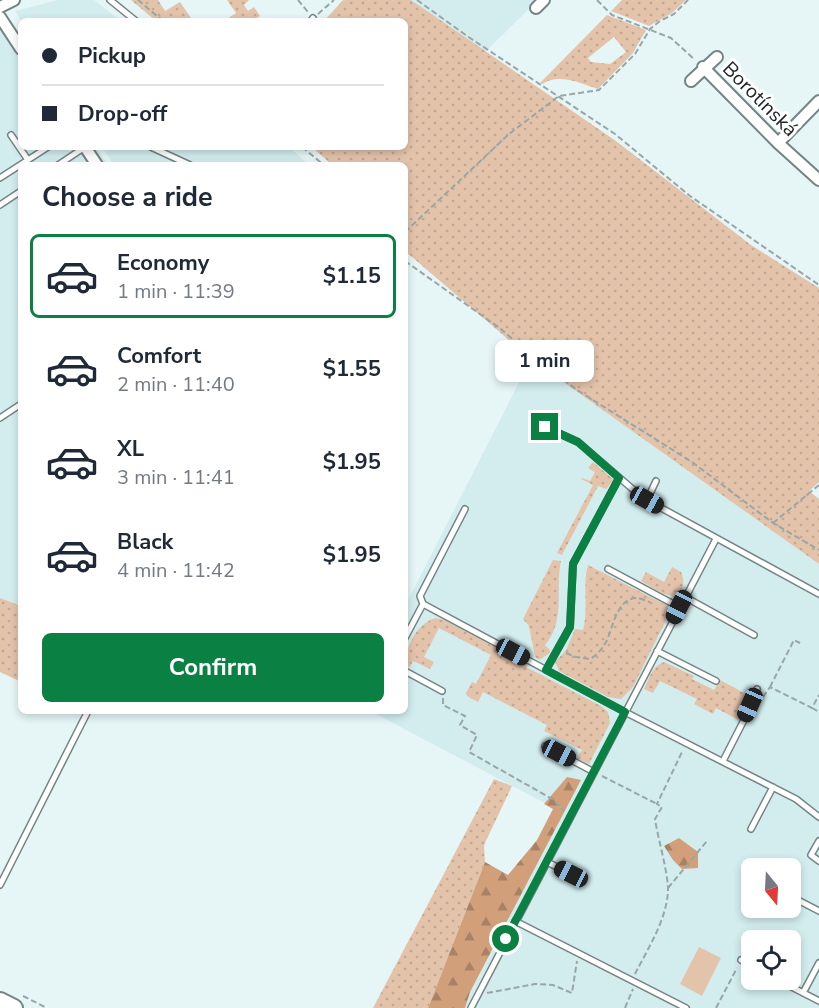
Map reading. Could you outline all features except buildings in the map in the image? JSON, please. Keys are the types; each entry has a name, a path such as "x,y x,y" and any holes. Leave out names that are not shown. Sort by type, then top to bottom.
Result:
{"main road":[{"path":"0,1001 14,1008"}],"street":[{"path":"0,7 14,0"},
{"path":"0,17 18,44"},
{"path":"691,81 717,57"},
{"name":"Borotínská","path":"704,68 778,143 819,180"},
{"path":"778,143 819,101"}],"lane":[{"path":"110,0 132,18"},
{"path":"12,135 18,144"},
{"path":"22,150 28,160"},
{"path":"25,162 43,150"},
{"path":"62,162 80,150"},
{"path":"158,150 184,162"},
{"path":"1,176 18,166"},
{"path":"0,205 18,193"},
{"path":"0,418 18,406"},
{"path":"545,427 578,442 647,500 819,594"},
{"path":"546,670 570,627 573,564 619,478"},
{"path":"647,500 656,481"},
{"path":"465,509 420,596 423,604 625,712 796,798 819,817"},
{"path":"471,1008 716,539"},
{"path":"608,569 679,607"},
{"path":"685,597 754,635"},
{"path":"408,632 423,604"},
{"path":"657,651 716,681"},
{"path":"408,673 442,691"},
{"path":"723,761 757,688"},
{"path":"0,885 86,714"},
{"path":"545,746 594,772"},
{"path":"751,829 773,787"},
{"path":"819,841 811,855 819,861"},
{"path":"547,862 571,874"},
{"path":"801,902 819,911"},
{"path":"515,921 687,1008"},
{"path":"804,993 819,963"},
{"path":"798,990 819,1000"}],"path":[{"path":"138,0 159,18"},
{"path":"417,0 615,134 690,196 819,285"},
{"path":"597,0 612,15 671,38 704,68"},
{"path":"408,229 509,134 559,96 599,90 635,54 650,29 674,14 688,0"},
{"path":"306,150 320,162"},
{"path":"408,263 501,329 577,390 692,462 773,523 819,550"},
{"path":"773,523 819,485"},
{"path":"559,648 576,657 590,659 602,649 614,618 628,600 637,598 659,605 668,601"},
{"path":"750,705 760,702 794,640 800,643"},
{"path":"770,687 819,712"},
{"path":"442,691 443,705 465,716 460,725 477,735 469,752 554,800 566,813"},
{"path":"812,708 819,694"},
{"path":"657,804 675,770 686,742"},
{"path":"594,772 662,807 655,819 668,888 664,911 634,980 631,997 625,1008"},
{"path":"668,888 707,841"},
{"path":"478,993 490,993 535,984 553,985 572,993 578,952"},
{"path":"716,1008 741,960"}],"shaded area":[{"path":"58,0 94,0 117,18 19,18 15,11"},
{"path":"131,0 158,0 165,11 180,2 191,18 152,18"},
{"path":"227,0 249,0 244,5 248,11 254,7 260,16 228,18 236,13"},
{"path":"343,0 411,0 616,141 751,245 819,288 819,482 809,491 819,499 819,564 531,359 408,254 408,162 329,162 315,150 408,150 408,18 327,18"},
{"path":"411,0 538,0 485,52"},
{"path":"622,0 686,0 672,13 649,26 611,11"},
{"path":"0,8 18,35 18,150 98,150 106,162 18,162 18,608 0,601"},
{"path":"607,15 646,30 633,53 598,89 563,79 540,83","holes":["614,37 626,52 610,64 591,62 588,58"]},
{"path":"104,150 292,150 306,162 112,162"},
{"path":"531,359 819,564 819,1008 453,1008 558,810 376,714 408,714 408,600"},
{"path":"593,462 614,480 606,489 598,486 562,555 557,553 593,485 581,479 590,481 595,472 588,468"},
{"path":"553,560 561,561 558,615 556,626 545,645 550,653 539,660 535,657 529,626 523,619"},
{"path":"588,565 666,605 670,612 633,687 621,699 608,697 559,671 555,662 566,650 575,629 583,630"},
{"path":"672,567 681,572 683,585 680,592 673,596 658,591 641,581 646,572 664,582"},
{"path":"0,598 18,605 18,681 0,672"},
{"path":"436,618 444,620 527,664 526,667 601,706 608,712 610,723 589,764 577,758 582,750 544,731 547,725 483,692 478,702 467,696 466,693 472,682 476,684 491,655 439,628 424,657 434,662 430,669 413,661 409,668 409,646 418,631 430,620"},
{"path":"664,662 694,676 692,679 714,690 720,680 750,696 740,721 716,708 713,714 694,704 697,699 660,681 653,693 644,689 654,670"},
{"path":"494,779 512,786 484,845 485,862 428,1008 373,1008"},
{"path":"699,947 721,958 702,996 680,984"}],"green space":[{"path":"567,777 581,780 470,992 465,1008 428,1008 485,862 508,875 537,840 553,809 544,804"},
{"path":"679,838 698,852 698,868 682,869 664,846"}],"route":[{"path":"506,939 625,712 546,670 570,627 573,564 619,478 578,442 545,427"}]}
